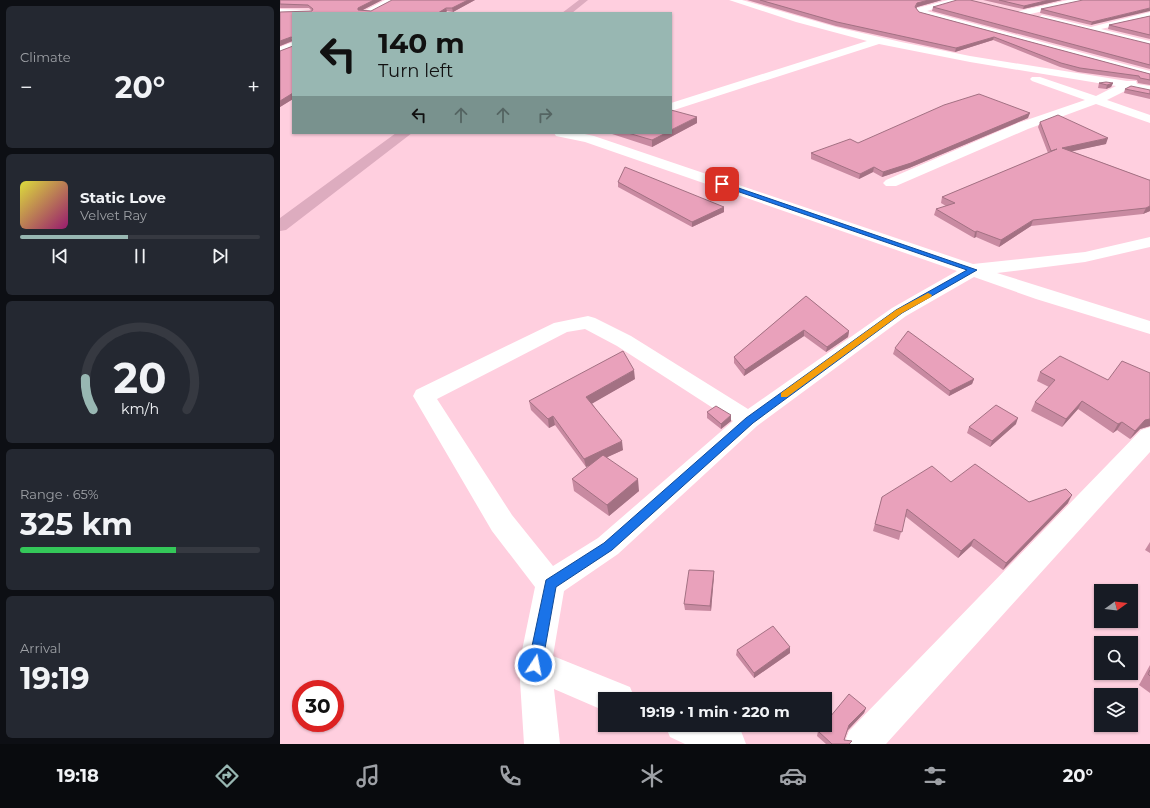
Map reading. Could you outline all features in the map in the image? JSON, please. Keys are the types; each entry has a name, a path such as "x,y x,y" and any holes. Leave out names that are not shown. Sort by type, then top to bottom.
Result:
{"main road":[{"path":"567,12 584,0"},
{"path":"280,226 404,134"}],"street":[{"path":"366,12 392,0"},
{"path":"733,0 877,41 1005,65 1128,84 1150,90"},
{"path":"958,0 920,10 922,12 1150,75"},
{"path":"1079,0 1019,12 1150,44"},
{"path":"280,12 292,12"},
{"path":"1090,29 1150,15"},
{"path":"672,107 877,41"},
{"path":"280,51 292,45"},
{"path":"1005,65 1020,73 1150,119"},
{"path":"891,183 1023,126 1097,100 1128,84 1150,75"},
{"path":"566,134 588,139 1043,295 1150,328"},
{"path":"588,139 602,134"},
{"path":"542,744 535,665 550,584 608,546 749,420 899,312 973,270 1086,257 1150,242"},
{"path":"550,584 502,523 424,396 561,327 588,322 624,341 749,420"},
{"path":"862,744 1150,436"},
{"path":"535,665 601,692"},
{"path":"699,732 728,744"}],"building":[{"path":"280,0 374,0 358,8 358,10 371,11 392,0 468,0 440,12 292,12 292,38 280,41 280,12 312,11 313,9 308,5 280,4"},
{"path":"760,0 929,0 917,3 915,7 919,12 1150,74 1150,80 1140,78 1139,76 1080,68 1061,63 994,37 956,48 837,22"},
{"path":"957,0 970,0 1150,44 1150,65 933,7"},
{"path":"999,0 1049,0 1024,6"},
{"path":"1083,0 1150,0 1150,8 1092,22 1041,9"},
{"path":"1150,16 1150,35 1109,25"},
{"path":"292,46 292,94 280,101 280,51"},
{"path":"1099,83 1113,83 1107,85"},
{"path":"1131,86 1150,90 1150,94 1125,89"},
{"path":"979,94 1030,113 911,163 883,172 874,167 860,174 811,153 850,139 858,143 944,105"},
{"path":"672,110 697,117 672,130"},
{"path":"1058,115 1108,138 1062,148 1150,180 1150,206 1146,208 1033,220 1001,240 977,231 975,232 936,209 955,203 942,197 1057,149 1051,151 1040,122"},
{"path":"631,134 664,134 652,140"},
{"path":"625,167 724,207 692,222 618,182"},
{"path":"806,296 849,331 827,347 804,330 745,370 734,357"},
{"path":"908,331 974,379 950,391 895,348"},
{"path":"623,351 634,370 586,397 622,441 584,459 553,416 548,419 529,401"},
{"path":"1060,356 1108,380 1122,361 1150,373 1150,419 1145,420 1135,431 1122,422 1118,424 1082,401 1066,419 1035,402 1055,380 1040,372"},
{"path":"996,405 1018,418 992,441 969,427"},
{"path":"716,406 731,415 721,424 707,412"},
{"path":"603,455 638,479 607,505 572,479"},
{"path":"975,464 1029,502 1066,489 1072,495 1006,563 974,539 961,551 907,509 902,532 875,524 882,497 932,466 951,482"},
{"path":"689,570 714,571 710,606 684,604"},
{"path":"773,626 790,647 754,673 737,650"},
{"path":"849,694 866,708 849,725 844,740 852,741 849,744 832,744 819,732 832,732 832,715"}],"slow traffic":[{"path":"784,395 899,312 928,295"}],"route":[{"path":"535,665 550,584 608,546 749,420 899,312 973,270 722,184"}]}
